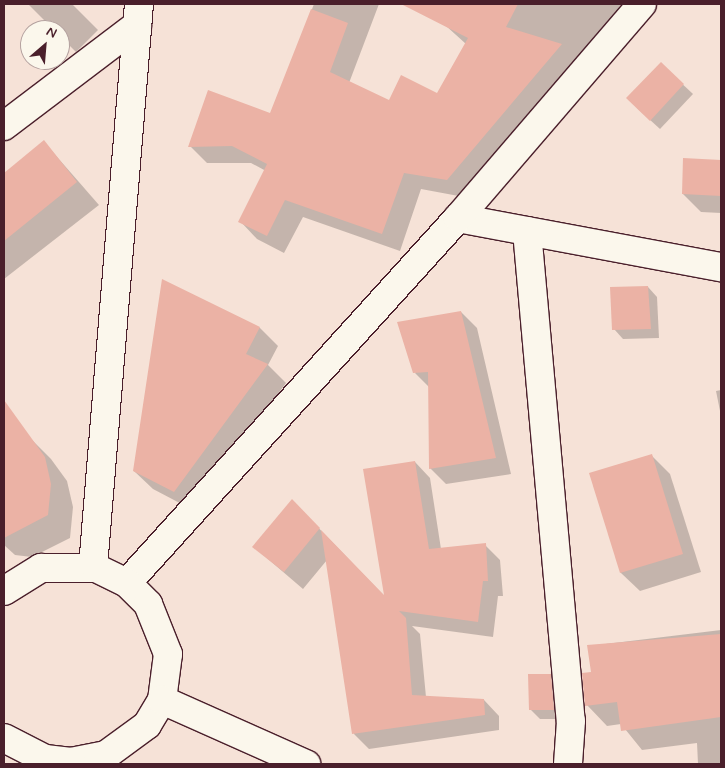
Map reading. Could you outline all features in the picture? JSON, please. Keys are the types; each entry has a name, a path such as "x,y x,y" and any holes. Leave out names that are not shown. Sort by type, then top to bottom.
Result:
{"street":[{"path":"127,583 458,218 642,4"},
{"path":"4,126 138,14"},
{"path":"93,567 138,14"},
{"path":"458,218 721,267"},
{"path":"528,230 571,721 568,764"},
{"path":"4,591 21,577 41,568 93,567 127,583 157,619 168,654 162,700 136,736 106,756 71,763 31,754 4,738"},
{"path":"162,700 306,764"}],"building":[{"path":"401,4 518,4 506,27 562,44 447,180 404,173 382,234 285,200 267,236 238,222 267,164 232,146 188,147 208,90 270,113 311,9 348,23 330,72 389,100 401,75 437,93 468,38"},
{"path":"661,62 684,84 650,121 626,98"},
{"path":"44,140 77,182 4,241 4,173"},
{"path":"683,158 721,160 721,196 682,194"},
{"path":"162,279 260,327 246,354 268,364 174,492 133,471"},
{"path":"648,286 651,329 612,330 610,287"},
{"path":"461,311 496,458 429,469 428,372 413,373 397,322"},
{"path":"4,400 45,457 51,484 48,515 4,538"},
{"path":"652,454 683,554 620,573 589,473"},
{"path":"415,461 429,549 486,543 488,581 483,581 478,622 399,611 406,618 412,695 484,699 485,715 352,734 321,530 384,595 363,469"},
{"path":"292,499 320,528 284,572 252,547"},
{"path":"721,634 721,717 621,731 617,702 585,706 582,673 591,672 587,645"},
{"path":"528,674 551,674 554,710 529,710"}]}
